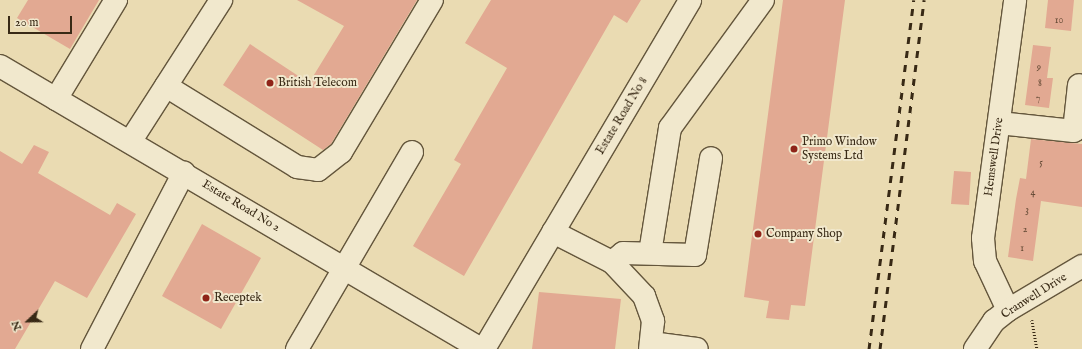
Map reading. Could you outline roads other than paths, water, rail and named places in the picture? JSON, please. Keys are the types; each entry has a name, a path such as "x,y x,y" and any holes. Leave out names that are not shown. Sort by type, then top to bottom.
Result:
{"street":[{"path":"56,99 116,0"},
{"path":"130,142 221,0"},
{"path":"166,86 297,167 318,170 341,152 432,0"},
{"name":"Estate Road No 8","path":"482,349 690,0"},
{"path":"650,253 670,128 763,0"},
{"name":"Hemswell Drive","path":"1008,310 985,261 983,238 1015,0"},
{"name":"Estate Road No 2","path":"0,66 184,172 482,349"},
{"path":"999,123 1074,132 1079,85"},
{"path":"297,349 412,152"},
{"path":"612,262 623,253 695,254 711,158"},
{"path":"92,349 184,172"},
{"path":"553,232 612,262 644,296 653,321 650,346 697,349"},
{"name":"Cranwell Drive","path":"975,349 994,321 1008,310 1082,266"}],"railway":[{"path":"869,349 914,0"},
{"path":"880,349 924,0"}],"place":[{"name":"British Telecom","path":"270,83"},
{"name":"Primo Window Systems Ltd","path":"794,149"},
{"name":"Company Shop","path":"758,234"},
{"name":"Receptek","path":"206,298"}]}
